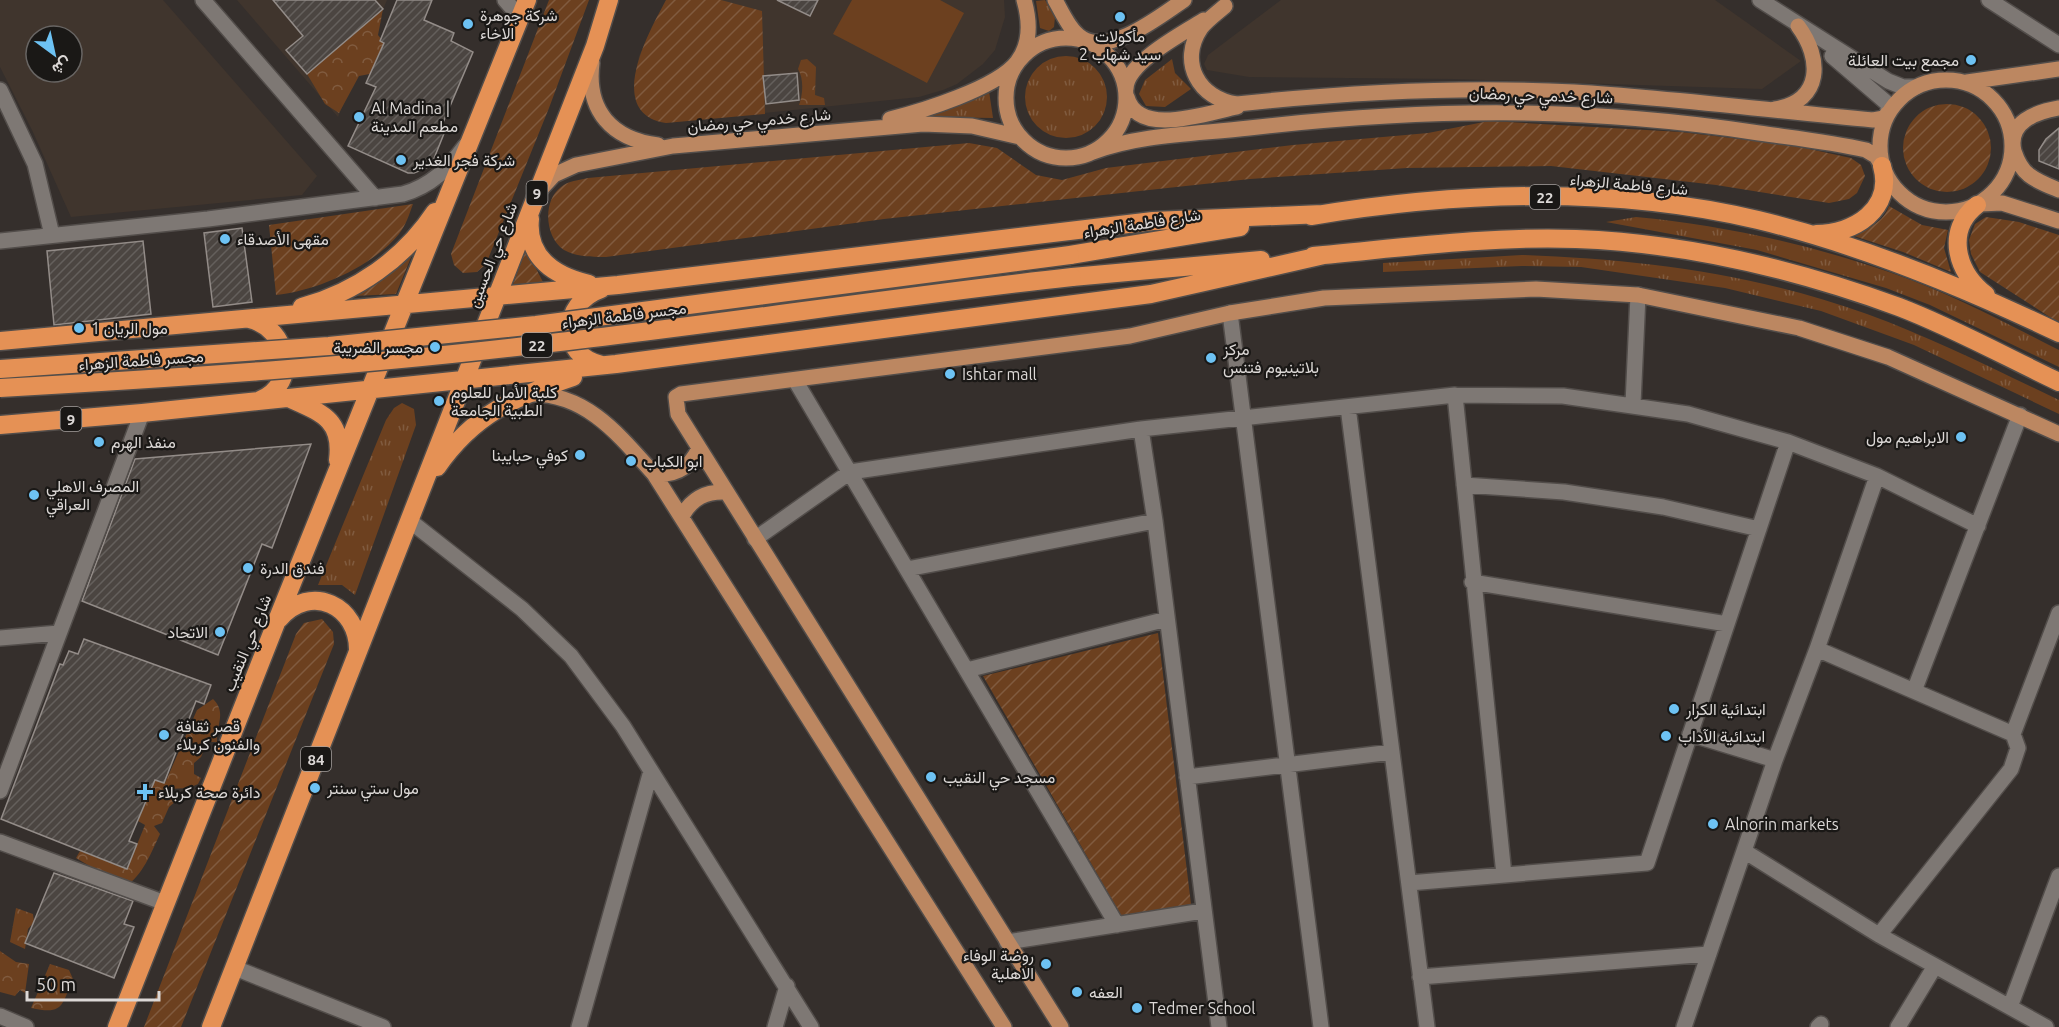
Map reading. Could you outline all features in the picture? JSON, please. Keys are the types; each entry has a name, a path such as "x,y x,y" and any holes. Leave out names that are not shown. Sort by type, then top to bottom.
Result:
{"highway":[{"path":"336,474 527,0"},
{"name":"9","path":"595,46 609,0"},
{"name":"شارع حي الحسين","path":"422,492 595,46"},
{"path":"1808,234 1845,230 1868,217 1879,205 1884,193 1882,166"},
{"path":"241,319 317,302 364,281 413,241 453,186"},
{"name":"شارع فاطمة الزهراء","path":"1070,255 1323,214 1443,201 1526,197 1670,205 1756,220 1808,234 1925,273 2059,333"},
{"path":"534,201 529,229 535,252 542,262 564,277 576,281 599,286 618,285"},
{"path":"1977,205 1962,220 1958,230 1959,258 1972,284 2008,309"},
{"path":"0,341 618,285 1153,221 1323,214"},
{"name":"22","path":"1324,255 1498,239 1576,239 1665,246 1768,267 1899,308 2059,382"},
{"name":"مجسر فاطمة الزهراء","path":"0,369 329,346 536,325 1070,255"},
{"path":"464,381 616,364 1151,294 1324,255"},
{"name":"مجسر فاطمة الزهراء","path":"0,388 328,367 666,330 1072,277 1324,255"},
{"path":"616,364 599,364 583,357 573,343 570,326 574,309 586,296 618,285"},
{"path":"241,319 252,320 271,330 278,338 285,358 285,369 276,388 269,396 249,402"},
{"path":"422,492 448,453 470,428 495,409 526,394 616,364"},
{"name":"9","path":"0,425 464,381"},
{"path":"290,398 320,412 334,426 340,444 336,474"},
{"name":"شارع حي النقيب","path":"117,1027 336,474"},
{"name":"84","path":"211,1027 422,492"},
{"path":"276,623 286,611 299,603 315,601 330,603 343,611 353,623 358,638 358,653"}],"main road":[{"name":"شارع حي الحسين","path":"595,46 617,0"},
{"path":"1024,0 1029,25 1026,41 1008,80 1005,100 1009,120 1020,137 1035,150 1054,157 1074,158 1093,152 1107,142 1117,129 1124,114 1129,77 1138,66 1228,3"},
{"path":"1055,0 1074,31 1101,48 1113,59 1122,73 1126,93 1136,114 1149,120 1175,119 1257,102"},
{"path":"849,129 917,112 997,79 1030,49 1048,40 1067,37 1110,41 1126,36 1184,0"},
{"path":"1228,3 1202,28 1195,39 1192,59 1203,90 1224,103 1383,92 1510,90 1636,97 1873,120 1882,119 1900,98 1916,87 1938,80 1985,81 2059,69"},
{"path":"1764,110 1791,104 1803,95 1811,82 1815,68 1814,53 1798,26"},
{"path":"595,46 591,80 593,98 605,120 624,136 673,146"},
{"path":"1964,82 1979,88 1998,105 2010,128 2013,144 2023,170 2059,190"},
{"path":"1888,113 1881,130 1879,148 1882,166 1897,191 1921,208 1940,213 1959,212 1977,205 1992,194 2004,180 2011,163 2016,129 2021,122 2038,112 2059,108"},
{"name":"شارع خدمي حي رمضان","path":"1093,152 1129,142 1410,114 1550,112 1660,119 1857,148 1871,152 1882,166"},
{"path":"849,129 955,124 988,128 1020,137"},
{"name":"شارع خدمي حي رمضان","path":"673,146 849,129"},
{"path":"534,201 554,175 576,165 673,146"},
{"path":"1977,205 2002,203 2059,221"},
{"path":"1061,1027 699,448 675,407 676,397 692,391 795,380 1130,336 1230,314 1324,298 1536,290 1638,295 1761,319 1834,339 1888,357 2059,434"},
{"path":"526,394 557,395 588,410 617,435 654,474 1004,1027"},
{"path":"654,474 676,473 686,467 699,448"},
{"path":"682,516 688,507 705,494 726,492"}],"street":[{"path":"203,0 375,198"},
{"path":"505,0 520,18"},
{"path":"1760,0 1893,84 1916,87"},
{"path":"1989,0 2059,45"},
{"path":"1798,26 1888,104 1888,113"},
{"path":"0,90 35,164 52,235"},
{"path":"0,240 208,219 413,191 433,181 454,160 473,134"},
{"path":"1634,404 1638,295"},
{"path":"1230,314 1321,1027"},
{"path":"795,380 1117,925"},
{"path":"1455,395 1472,582 1504,875"},
{"path":"756,539 850,472 1141,429 1455,395 1563,396 1634,404 1688,414 1788,442 1877,476 1978,526"},
{"path":"1348,407 1427,1027"},
{"path":"0,791 142,413"},
{"path":"1914,691 2020,415"},
{"path":"1141,429 1155,521 1219,1027"},
{"path":"1409,883 1647,863 1788,442"},
{"path":"1684,1027 1775,760 1817,649 1877,476"},
{"path":"1464,485 1564,492 1663,507 1759,529"},
{"path":"410,521 548,632 591,681 651,771 812,1027"},
{"path":"907,569 1155,521"},
{"path":"1472,582 1727,624"},
{"path":"1879,935 2011,769 2018,748 2013,734 2059,613"},
{"path":"967,670 1167,619"},
{"path":"0,638 59,633"},
{"path":"1817,649 2013,734"},
{"path":"1690,735 1775,760"},
{"path":"1187,777 1392,752"},
{"path":"579,1027 651,771"},
{"path":"0,842 165,903"},
{"path":"1744,851 1879,935 2010,1007 2038,1025"},
{"path":"2010,1007 2059,876"},
{"path":"1007,942 1203,911"},
{"path":"1420,977 1709,954"},
{"path":"1898,1027 1935,966"},
{"path":"235,968 383,1027"},
{"path":"775,1027 787,986"},
{"path":"0,1016 26,1027"}],"shaded area":[{"path":"0,0 163,0 317,176 302,195 71,217 32,130 0,67"},
{"path":"237,0 387,0 338,117"},
{"path":"666,0 1004,0 1005,17 995,50 983,64 957,84 943,90 919,97 666,123 652,119 640,107 634,82 639,56"},
{"path":"1281,0 1715,0 1801,61 1762,89 1453,79 1249,77 1207,70 1204,64 1208,55"}],"green space":[{"path":"549,0 589,0 549,108 486,264 477,272 463,273 454,265 451,254"},
{"path":"666,0 721,0 762,11 765,114 666,123 647,116 637,104 634,88 636,69 650,30"},
{"path":"852,0 940,0 964,13 927,83 833,34"},
{"path":"1045,0 1055,17 1054,27 1049,31 1040,28 1036,1"},
{"path":"383,9 378,35 384,43 375,62 375,73 359,76 339,113 325,104 307,74"},
{"path":"1066,56 1082,60 1095,68 1103,81 1107,97 1103,113 1095,126 1082,134 1066,138 1050,134 1037,126 1029,113 1025,97 1029,81 1037,68 1050,60"},
{"path":"807,59 816,67 815,95 824,98 825,105 799,105 802,87 798,69 801,60"},
{"path":"1172,59 1175,73 1191,89 1165,107 1146,106 1139,94 1145,80"},
{"path":"989,91 993,118 930,117 929,115"},
{"path":"1947,104 1964,107 1978,117 1988,131 1991,148 1988,165 1978,179 1964,189 1947,192 1930,189 1916,179 1906,165 1903,148 1906,131 1916,117 1930,107"},
{"path":"1489,121 1681,132 1791,145 1851,158 1861,165 1865,176 1857,193 1849,199 1829,203 1716,185 1551,166 1407,168 1250,179 884,219 606,257 590,257 564,250 553,237 548,219 555,193 567,183 588,178 969,143 997,148 1036,175 1062,180 1106,168 1293,145 1428,133"},
{"path":"413,204 399,234 375,256 326,282 292,293 276,295 269,225"},
{"path":"1889,206 1922,225 1948,230 1944,248 1951,272 1903,252 1854,236 1879,220 1887,212"},
{"path":"1636,217 1700,225 1764,237 1796,244 1889,272 1954,298 2059,350 2059,367 1930,305 1886,288 1757,250 1606,222"},
{"path":"1986,217 2019,222 2059,235 2059,323 1980,272 1971,254 1969,240 1975,224"},
{"path":"526,249 543,282 512,287"},
{"path":"414,250 396,294 354,296 381,280"},
{"path":"1522,255 1610,260 1697,271 1783,288 1825,300 1916,333 2059,400 2059,414 1914,345 1821,311 1725,288 1581,267 1522,266 1383,272 1383,263"},
{"path":"402,403 414,409 416,425 355,595 342,585 318,585 386,420 394,408"},
{"path":"322,619 333,632 334,644 181,1027 144,1027 296,634 304,623"},
{"path":"1158,633 1191,904 1122,917 983,676"},
{"path":"213,699 220,714 217,742 207,742 201,757 194,763 194,774 201,778 198,784 189,788 168,789 176,801 169,807 162,823 154,826 160,834 137,876 125,887 76,858 80,851 127,869 145,825 138,821 155,780 165,783 197,710"},
{"path":"16,908 33,914 34,922 28,929 25,949 10,942"},
{"path":"0,951 16,962 29,964 25,993 20,990 15,996 0,992"},
{"path":"50,964 69,970 73,979 66,996 56,1009 31,1008"}],"building":[{"path":"273,0 375,0 383,9 307,74 286,50 303,36"},
{"path":"397,0 432,0 424,20 454,33 451,41 473,52 442,125 445,131 431,166 414,173 408,173 348,146 376,87 366,83 384,43 380,41"},
{"path":"777,0 818,0 810,16"},
{"path":"797,73 799,100 766,104 763,76"},
{"path":"2059,128 2059,169 2039,161 2039,150 2046,139"},
{"path":"242,228 252,302 213,307 204,233"},
{"path":"143,241 151,314 54,325 47,251"},
{"path":"311,444 272,548 262,544 218,655 82,601 135,459"},
{"path":"84,639 211,685 204,704 196,701 164,783 155,780 129,841 137,844 127,869 1,819 60,664 63,665 69,651 78,654"},
{"path":"54,873 133,901 124,924 134,927 114,978 25,943"}],"place":[{"name":"مأكولات سيد شهاب 2","path":"1120,17"},
{"name":"شركة جوهرة الاخاء","path":"468,24"},
{"name":"مجمع بيت العائلة","path":"1971,60"},
{"name":"Al Madina | مطعم المدينة","path":"359,117"},
{"name":"شركة فجر الغدير","path":"401,160"},
{"name":"مقهى الأصدقاء","path":"225,239"},
{"name":"مول الريان 1","path":"79,328"},
{"name":"مجسر الضريبة","path":"435,347"},
{"name":"مركز بلاتينيوم فتنس","path":"1211,358"},
{"name":"Ishtar mall","path":"950,374"},
{"name":"كلية الأمل للعلوم الطبية الجامعة","path":"439,401"},
{"name":"الابراهيم مول","path":"1961,437"},
{"name":"منفذ الهرم","path":"99,442"},
{"name":"كوفي حبايبنا","path":"580,455"},
{"name":"ابو الكباب","path":"631,461"},
{"name":"المصرف الاهلي العراقي","path":"34,495"},
{"name":"فندق الدرة","path":"248,568"},
{"name":"الاتحاد","path":"220,632"},
{"name":"ابتدائية الكرار","path":"1674,709"},
{"name":"قصر ثقافة والفنون كربلاء","path":"164,735"},
{"name":"ابتدائية الآداب","path":"1666,736"},
{"name":"مسجد حي النقيب","path":"931,777"},
{"name":"مول ستي سنتر","path":"315,788"},
{"name":"دائرة صحة كربلاء","path":"145,792"},
{"name":"Alnorin markets","path":"1713,824"},
{"name":"روضة الوفاء الاهلية","path":"1046,964"},
{"name":"العفه","path":"1077,992"},
{"name":"Tedmer School","path":"1137,1008"}]}
